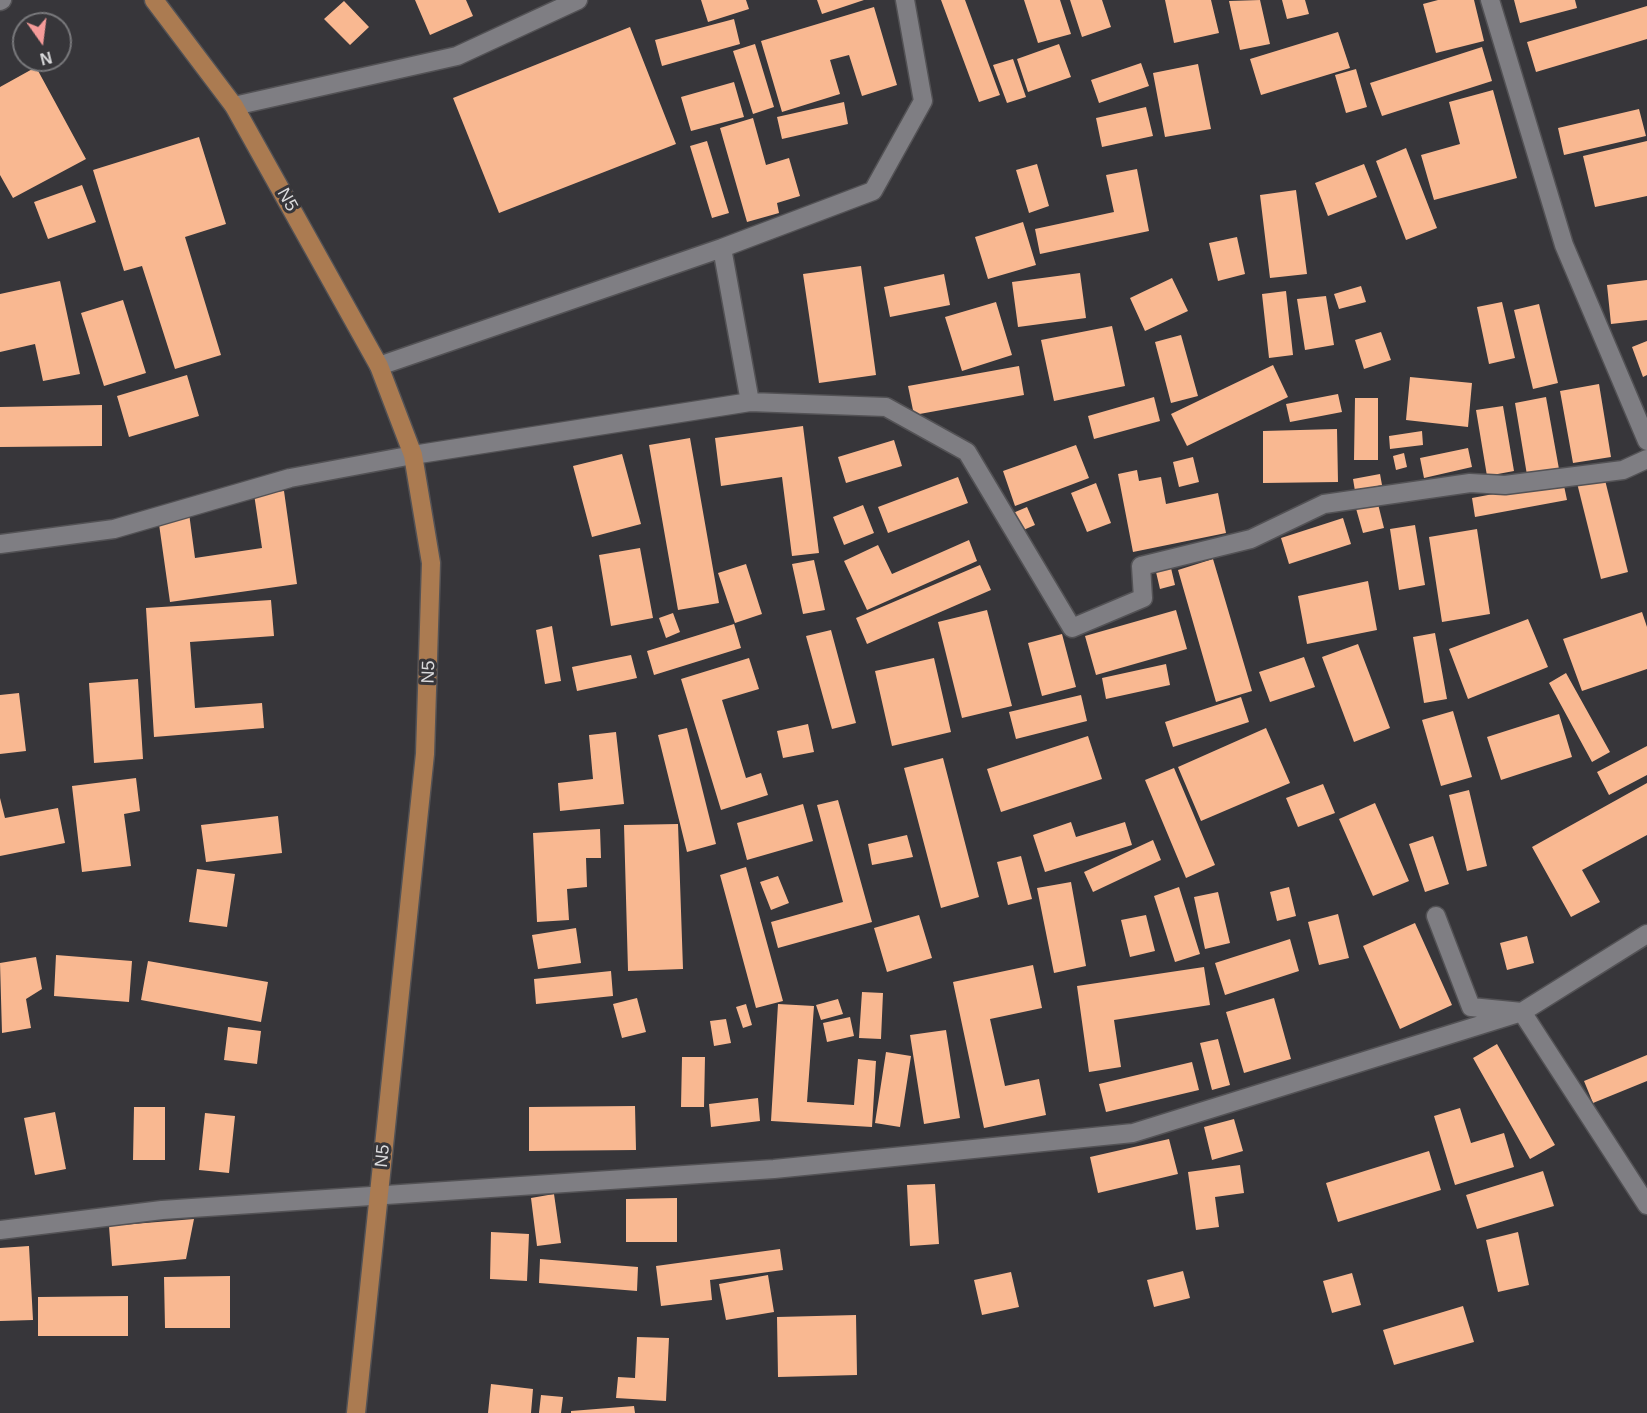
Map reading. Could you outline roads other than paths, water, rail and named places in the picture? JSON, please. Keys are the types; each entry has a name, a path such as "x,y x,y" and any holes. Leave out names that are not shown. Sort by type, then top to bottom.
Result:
{"main road":[{"name":"N5","path":"154,0 234,106 379,366 413,455 431,563 425,754 356,1413"}],"street":[{"path":"234,106 457,56 578,0"},
{"path":"379,366 722,248 873,191 923,101 905,0"},
{"path":"1491,0 1564,245 1647,441"},
{"path":"722,248 750,402"},
{"path":"0,544 114,530 290,478 413,455 750,402 886,407 967,452 1072,628 1143,598 1141,566 1251,539 1324,504 1470,483 1506,485 1623,470 1647,459"},
{"path":"1436,916 1471,1006 1522,1012"},
{"path":"0,1230 162,1210 774,1169 1133,1133 1522,1012 1647,934"},
{"path":"1522,1012 1647,1205"}]}
